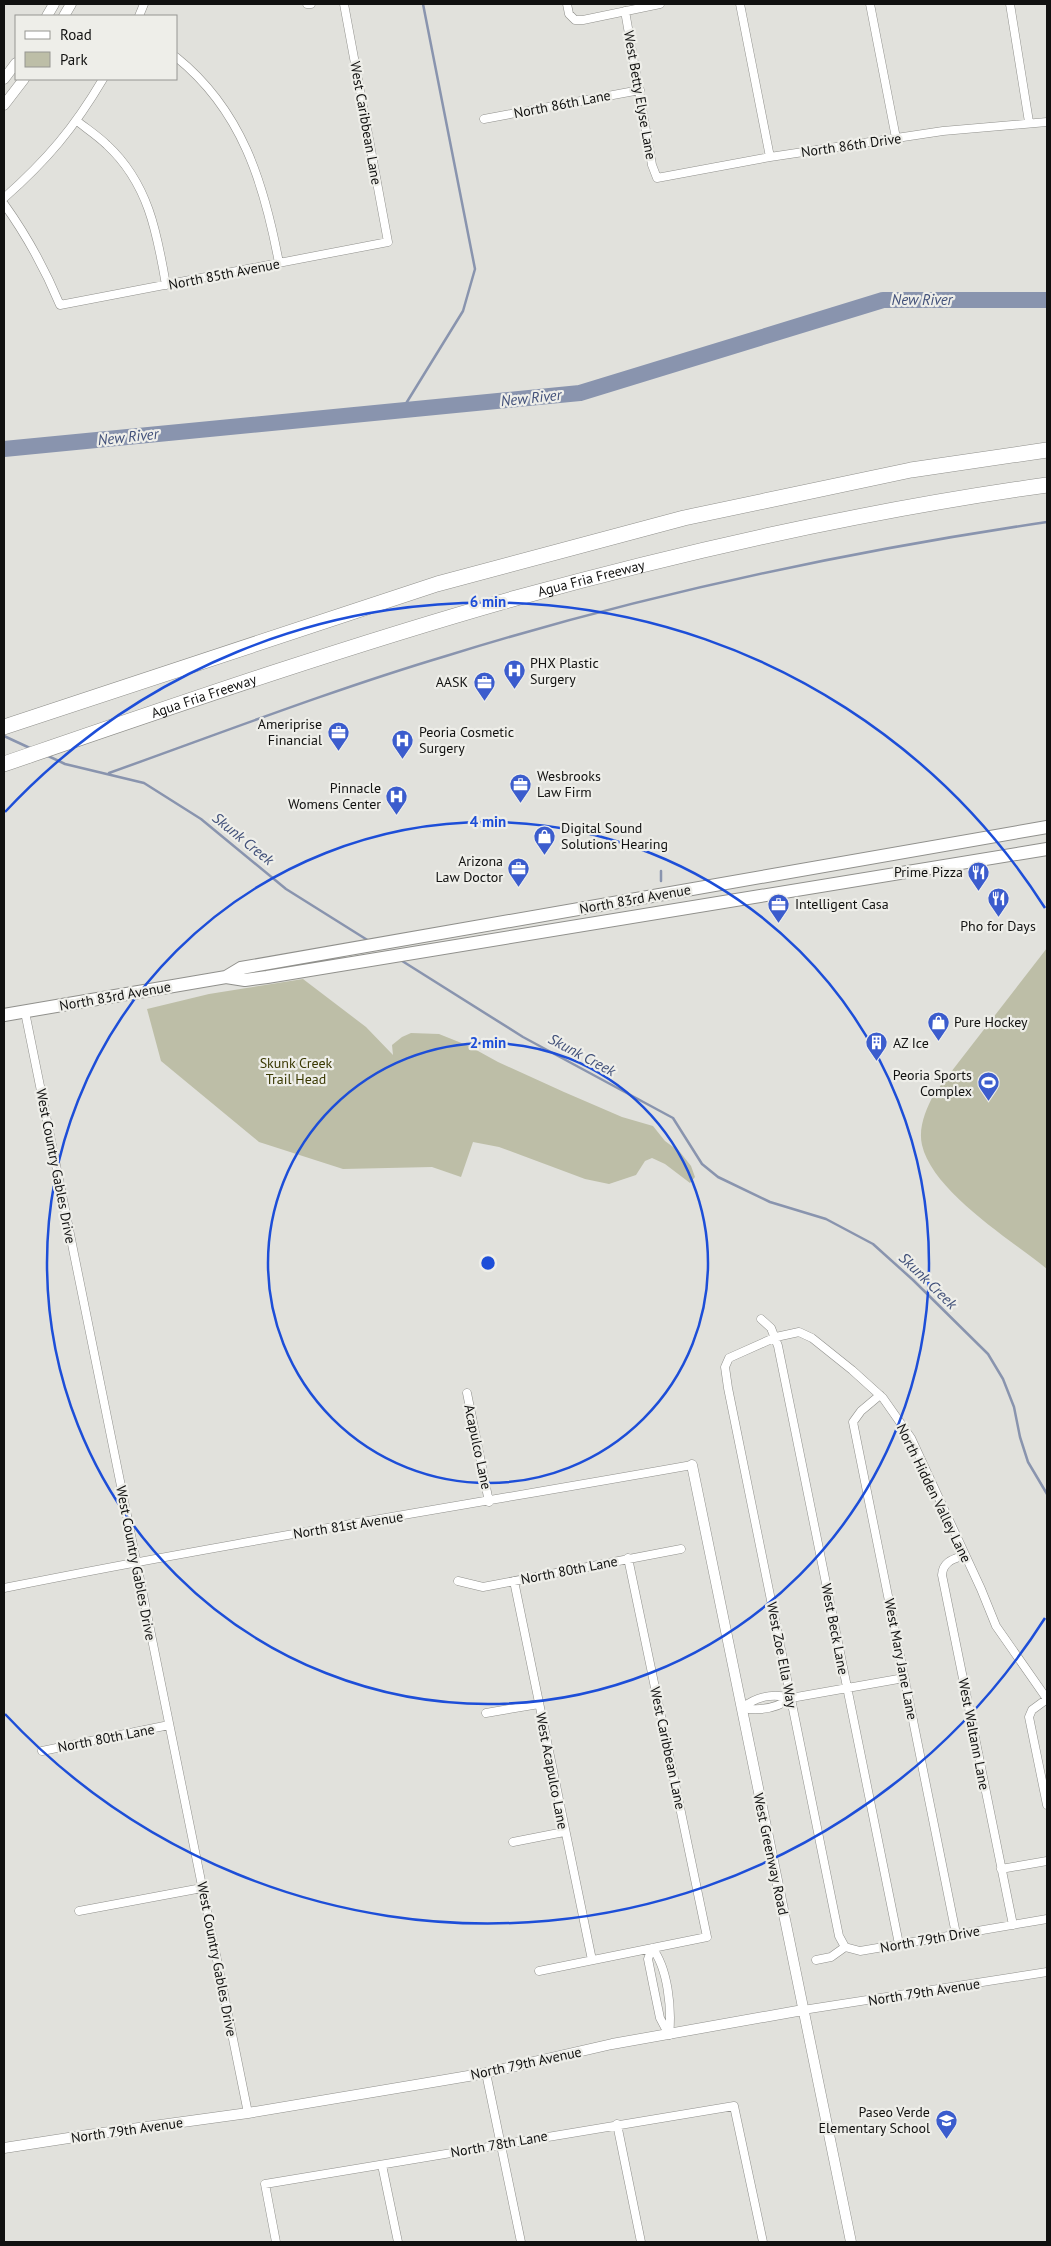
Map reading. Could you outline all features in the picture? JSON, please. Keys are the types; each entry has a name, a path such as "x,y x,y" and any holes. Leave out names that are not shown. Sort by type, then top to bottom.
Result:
{"highway":[{"path":"4,727 117,688 438,584 684,518 911,470 1047,450"},
{"name":"Agua Fria Freeway","path":"4,764 166,708 496,604 595,577 713,548 866,515 1047,485"}],"main road":[{"name":"North 83rd Avenue","path":"226,977 241,968 1047,827"},
{"name":"North 83rd Avenue","path":"4,1016 226,977 245,980 267,977 478,941 804,890 1047,848"}],"street":[{"path":"48,15 54,4"},
{"path":"65,15 71,4"},
{"path":"306,4 311,4"},
{"name":"West Caribbean Lane","path":"344,4 388,242"},
{"path":"567,4 569,14 575,20 660,4"},
{"path":"740,4 770,157"},
{"path":"870,4 896,138"},
{"path":"1010,4 1029,122"},
{"name":"West Betty Elyse Lane","path":"625,11 652,165 656,178"},
{"path":"178,59 190,68 214,94 233,123 246,148 269,210 279,263"},
{"path":"4,79 15,63"},
{"path":"4,105 23,80"},
{"path":"4,198 49,156 76,121 102,80"},
{"name":"North 86th Lane","path":"484,119 640,90"},
{"path":"76,121 107,145 140,186 156,230 166,285"},
{"name":"North 86th Drive","path":"656,178 770,157 896,138 1029,122 1047,122"},
{"name":"North 85th Avenue","path":"4,204 24,231 47,273 60,305 388,242"},
{"name":"West Country Gables Drive","path":"25,1012 248,2113"},
{"name":"West Beck Lane","path":"761,1319 767,1322 776,1337 899,1944"},
{"name":"North Hidden Valley Lane","path":"726,1362 733,1355 776,1337 792,1332 805,1334 852,1370 880,1395 911,1438 996,1626 1047,1699"},
{"name":"West Zoe Ella Way","path":"726,1362 728,1388 839,1936 845,1947"},
{"name":"Acapulco Lane","path":"467,1393 489,1502"},
{"name":"West Mary Jane Lane","path":"880,1395 860,1411 853,1422 956,1934"},
{"name":"North 81st Avenue","path":"4,1588 136,1561 489,1502 692,1465"},
{"name":"West Greenway Road","path":"692,1465 851,2242"},
{"name":"North 80th Lane","path":"458,1581 483,1587 681,1549"},
{"name":"West Waltann Lane","path":"965,1555 947,1562 942,1568 942,1575 1012,1925"},
{"name":"West Caribbean Lane","path":"628,1558 707,1937 652,1948"},
{"name":"West Acapulco Lane","path":"514,1581 564,1832 592,1960"},
{"path":"742,1708 756,1710 778,1706 791,1698 904,1678"},
{"path":"742,1708 753,1699 777,1694 791,1698"},
{"path":"1047,1699 1032,1710 1029,1717 1047,1806"},
{"path":"486,1714 539,1704"},
{"name":"North 80th Lane","path":"42,1751 169,1725"},
{"path":"513,1842 564,1832"},
{"path":"1001,1869 1047,1861"},
{"path":"79,1911 202,1888"},
{"name":"North 79th Drive","path":"845,1947 860,1951 1047,1919"},
{"path":"816,1960 831,1957 845,1947"},
{"path":"539,1971 652,1948"},
{"path":"652,1948 659,1958 670,2006 669,2034"},
{"path":"652,1948 648,1959 652,1984 660,2018 669,2034"},
{"name":"North 79th Avenue","path":"4,2148 248,2113 486,2073 612,2044 804,2010 1047,1972"},
{"path":"486,2073 520,2242"},
{"name":"North 78th Lane","path":"276,2242 265,2184 734,2106 763,2242"},
{"path":"617,2124 641,2242"},
{"path":"382,2165 398,2242"}],"green space":[{"name":"Peoria Sports Complex","path":"1047,948 1047,1269 994,1229 957,1197 941,1180 929,1163 922,1145 921,1132 923,1119 934,1094"},
{"name":"Skunk Creek Trail Head","path":"303,979 366,1027 393,1055 392,1045 411,1033 439,1034 469,1046 498,1062 564,1092 622,1117 653,1126 665,1141 680,1152 691,1166 695,1177 690,1183 665,1164 652,1158 645,1161 636,1175 609,1184 585,1179 499,1147 473,1142 461,1177 432,1167 343,1169 259,1142 161,1061 147,1009 209,994"}],"waterway":[{"path":"402,410 463,311 475,269 423,4"},
{"name":"New River","path":"4,449 580,393 883,300 1047,300"},
{"path":"109,773 403,669 594,614 744,577 819,561 1047,522"},
{"name":"Skunk Creek","path":"4,736 32,749"},
{"name":"Skunk Creek","path":"46,755 65,764 144,783 201,819 286,889 369,941"},
{"path":"661,871 661,881"},
{"name":"Skunk Creek","path":"399,959 523,1037 673,1118 702,1164 718,1177 770,1202 826,1219 873,1244 913,1280 988,1354 1003,1379 1014,1407 1020,1437 1028,1462 1047,1494"}],"place":[{"name":"PHX Plastic Surgery","path":"514,690"},
{"name":"AASK","path":"484,701"},
{"name":"Ameriprise Financial","path":"338,751"},
{"name":"Peoria Cosmetic Surgery","path":"403,759"},
{"name":"Wesbrooks Law Firm","path":"521,803"},
{"name":"Pinnacle Womens Center","path":"397,815"},
{"name":"Digital Sound Solutions Hearing","path":"545,855"},
{"name":"Arizona Law Doctor","path":"519,888"},
{"name":"Prime Pizza","path":"979,891"},
{"name":"Pho for Days","path":"998,917"},
{"name":"Intelligent Casa","path":"779,923"},
{"name":"Pure Hockey","path":"938,1041"},
{"name":"AZ Ice","path":"877,1062"},
{"name":"Peoria Sports Complex","path":"988,1102"},
{"name":"Paseo Verde Elementary School","path":"946,2139"}]}
